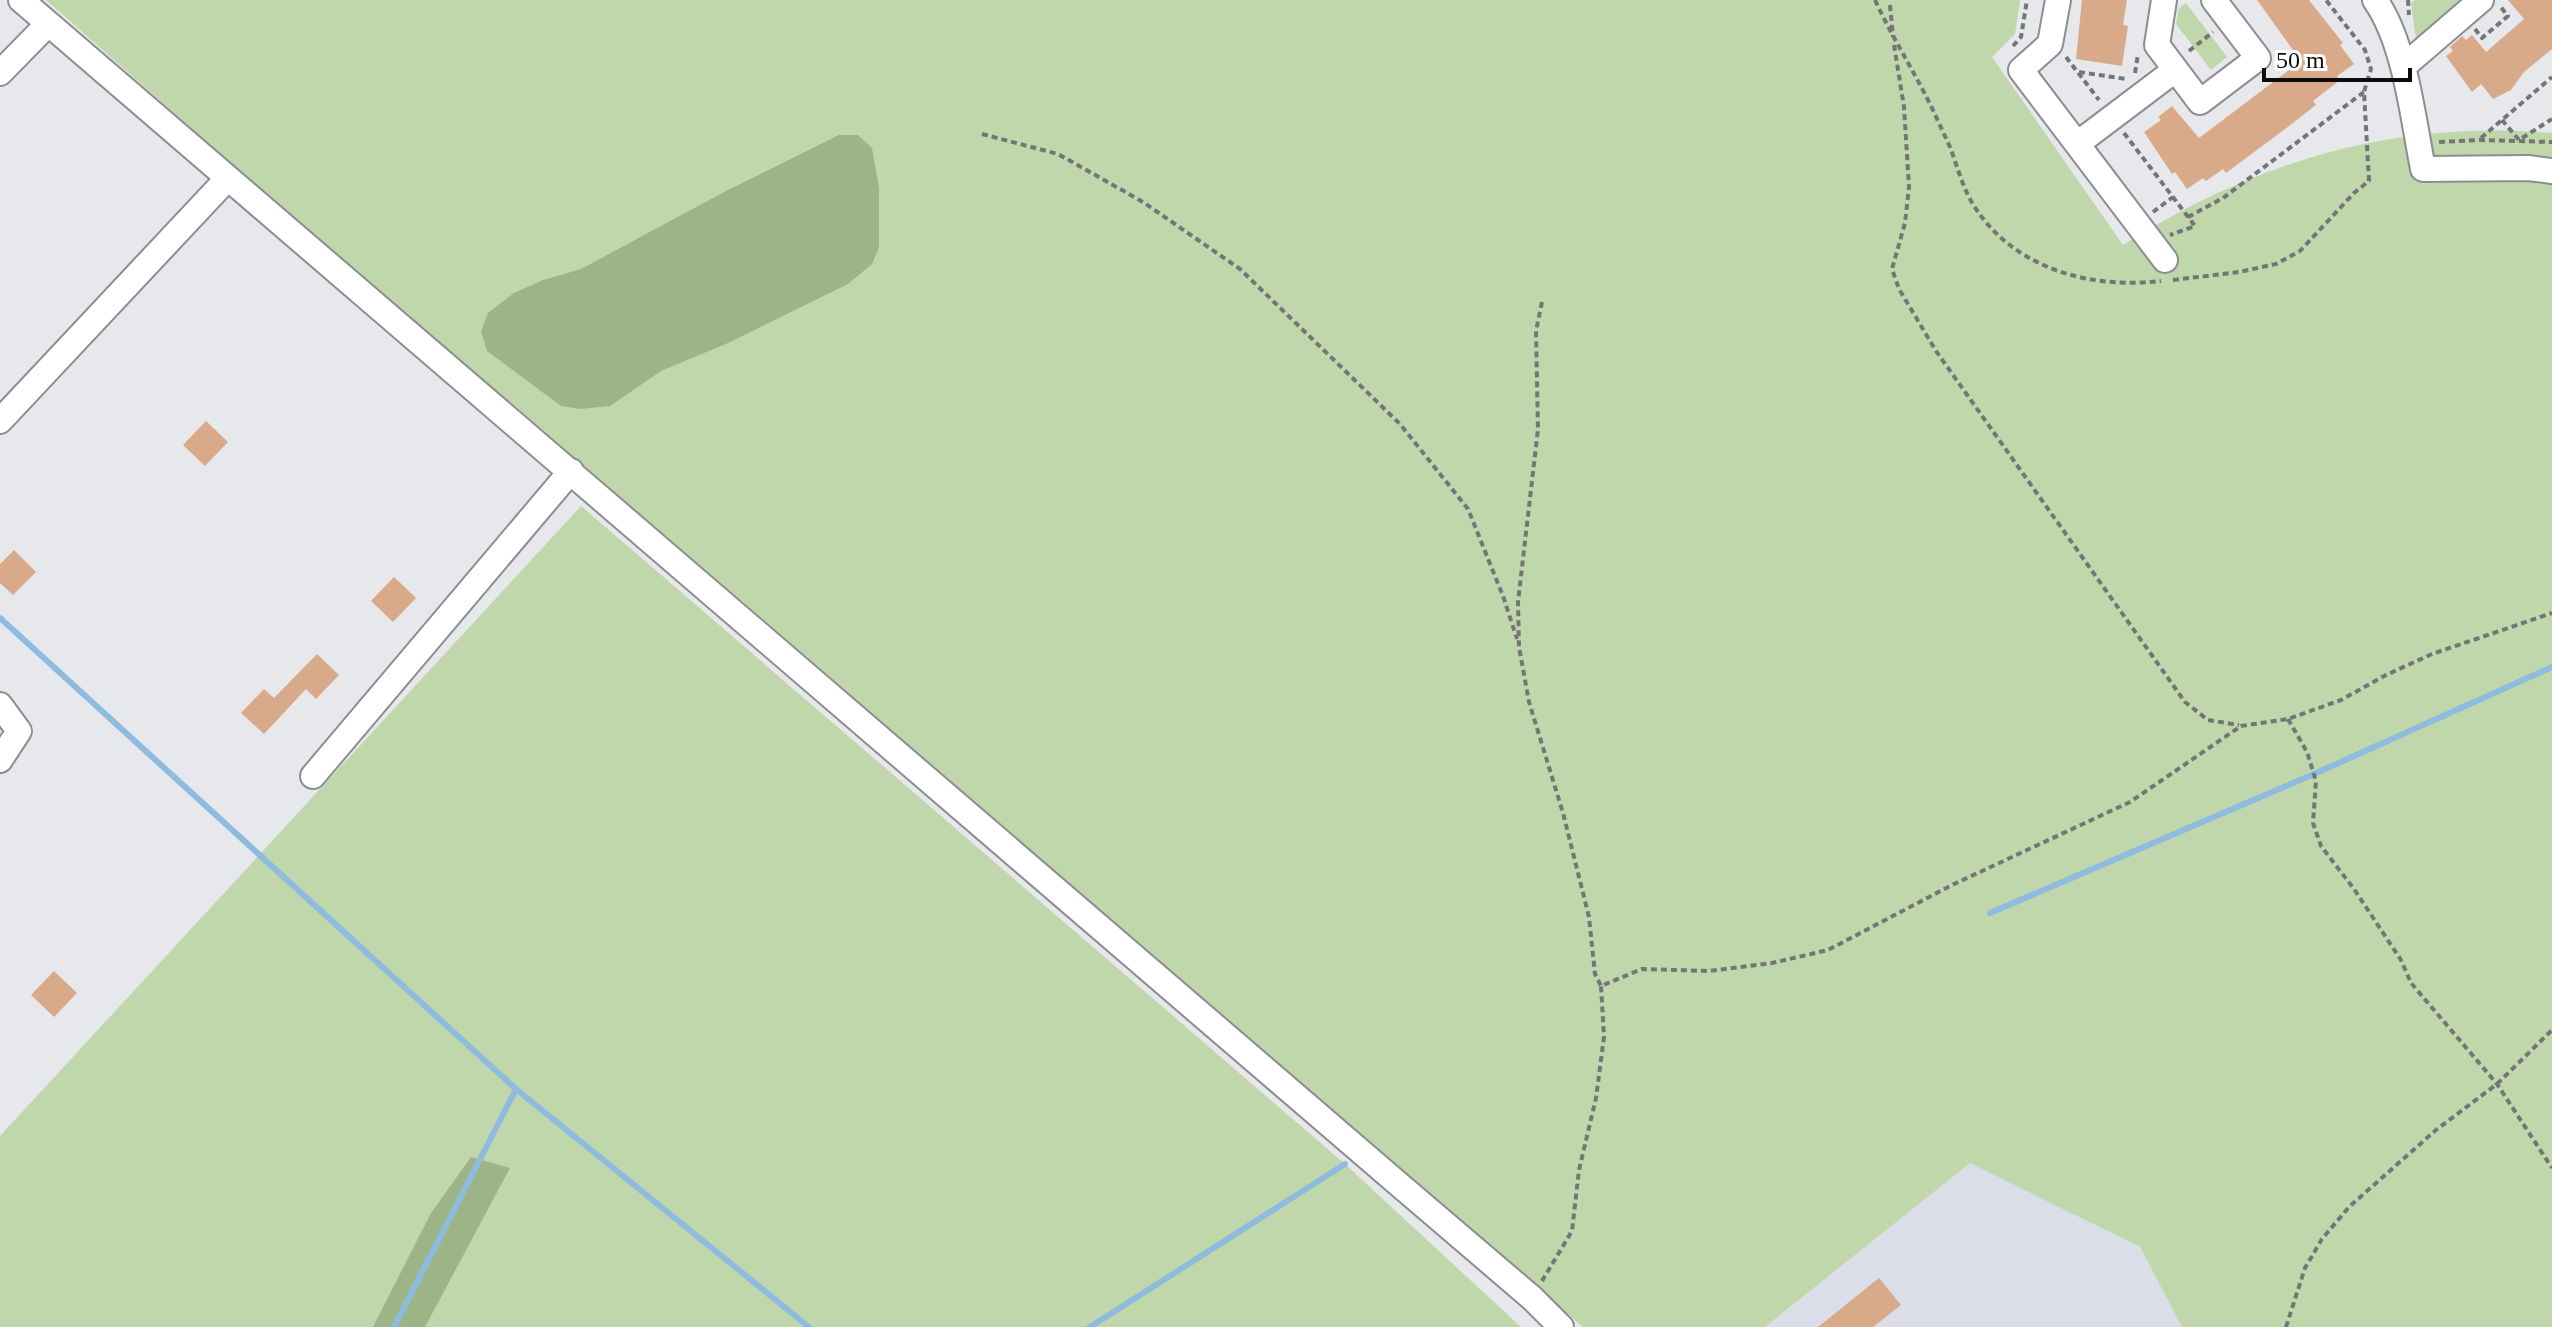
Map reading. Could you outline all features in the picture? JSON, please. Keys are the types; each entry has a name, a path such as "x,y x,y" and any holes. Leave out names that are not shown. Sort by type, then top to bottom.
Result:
{"street":[{"path":"21,0 1532,1298 1561,1327"},
{"path":"2058,0 2050,44 2021,70 2165,260"},
{"path":"2164,0 2157,45 2200,102 2258,58 2214,0"},
{"path":"2403,67 2481,0"},
{"path":"2384,3 2403,67 2423,169 2528,168 2552,171"},
{"path":"0,73 48,24"},
{"path":"2077,144 2173,67"},
{"path":"0,421 228,178"},
{"path":"313,776 571,471"},
{"path":"0,705 19,731 0,760"}],"path":[{"path":"1875,0 1894,42 1927,99 1976,210 1995,231 2026,257 2063,274 2103,282 2143,283 2239,272 2276,264 2300,251 2369,181 2364,92 2371,69 2365,50 2326,0"},
{"path":"2021,37 2027,0"},
{"path":"1890,5 1904,107 1909,187 1905,223 1892,269 1899,289 1936,351 2185,702 2208,720 2241,726 2288,719 2341,700 2432,654 2552,613"},
{"path":"2173,67 2229,20"},
{"path":"2062,51 2195,226"},
{"path":"2077,71 2133,80"},
{"path":"2479,140 2552,77"},
{"path":"2188,217 2223,198 2364,92"},
{"path":"2519,140 2552,119"},
{"path":"2502,120 2519,140"},
{"path":"982,134 1058,154 1143,202 1240,269 1400,424 1468,509 1503,596 1519,647 1529,702 1563,813 1589,917 1595,974 1601,986 1604,1037 1596,1098 1579,1170 1572,1231 1532,1298"},
{"path":"2418,143 2479,140 2552,142"},
{"path":"1519,647 1518,602 1538,429 1536,331 1542,302"},
{"path":"2288,719 2307,752 2316,781 2313,823 2321,846 2370,912 2401,960 2411,983 2497,1084 2552,1168"},
{"path":"1601,986 1642,969 1708,971 1772,963 1828,950 1952,885 2130,802 2241,726"},
{"path":"2286,1327 2305,1268 2322,1239 2349,1207 2436,1130 2497,1084 2552,1030"}],"shaded area":[{"path":"1970,1162 2140,1247 2182,1327 1765,1327"}],"green space":[{"path":"46,0 2020,0 2015,34 1992,57 2123,245 2223,191 2275,169 2328,153 2382,140 2437,133 2494,130 2552,133 2552,1327 2182,1327 2140,1247 1970,1163 1765,1327 1583,1327"},
{"path":"2415,0 2460,0 2416,39 2411,3"},
{"path":"2186,3 2227,57 2211,70 2176,24 2179,8"},
{"path":"839,135 858,135 872,148 879,188 879,247 872,264 848,284 728,343 661,371 610,406 580,409 561,406 487,351 481,331 488,313 514,293 543,280 581,269"},
{"path":"581,506 1345,1164 1521,1327 0,1327 0,1136"},
{"path":"471,1157 510,1168 425,1327 373,1327 431,1213"}],"building":[{"path":"2082,0 2127,0 2123,25 2128,26 2122,66 2076,59"},
{"path":"2257,0 2309,0 2343,43 2340,45 2354,64 2337,76 2340,80 2313,101 2316,105 2289,126 2226,173 2223,169 2187,189 2175,172 2172,174 2144,132 2161,120 2158,117 2172,106 2199,138 2301,61"},
{"path":"2508,0 2552,0 2552,49 2524,72 2511,90 2493,99 2481,84 2472,92 2446,56 2453,51 2450,47 2462,36 2466,40 2472,35 2486,52 2524,19"},
{"path":"206,421 228,442 205,466 183,445"},
{"path":"14,550 36,572 13,595 0,583 0,564"},
{"path":"394,577 416,598 393,622 371,601"},
{"path":"317,654 339,675 316,699 306,689 264,734 241,713 264,689 274,698"},
{"path":"54,971 77,993 54,1017 31,995"},
{"path":"1879,1278 1901,1305 1873,1327 1818,1327"}],"waterway":[{"path":"0,618 516,1089 809,1327"},
{"path":"1990,913 2314,774 2552,667"},
{"path":"394,1327 516,1089"},
{"path":"1090,1327 1345,1164"}]}
